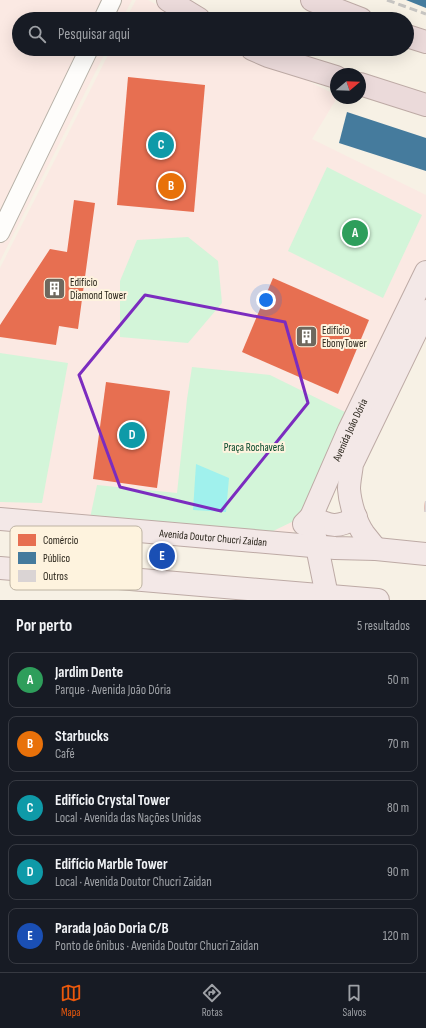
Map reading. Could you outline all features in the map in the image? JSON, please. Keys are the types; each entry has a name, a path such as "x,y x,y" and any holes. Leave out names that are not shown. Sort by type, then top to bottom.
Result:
{"highway":[{"path":"168,0 188,12"},
{"path":"312,0 343,12"},
{"path":"414,38 426,42"},
{"path":"268,56 330,75"},
{"path":"366,86 426,105"}],"main road":[{"name":"Avenida João Dória","path":"311,517 349,430 426,272"},
{"name":"Avenida João Dória","path":"376,549 363,533 351,504 349,490 352,464 426,311"},
{"path":"311,517 324,523 335,525 342,525 356,517"},
{"path":"271,543 297,530 311,517"},
{"path":"311,517 328,596"},
{"name":"Avenida Doutor Chucri Zaidan","path":"0,519 79,526"},
{"name":"Avenida Doutor Chucri Zaidan","path":"142,532 318,547 376,549 426,554"},
{"path":"142,543 148,544 158,533"},
{"path":"0,568 10,569"},
{"path":"142,580 378,600"}],"street":[{"path":"106,12 112,0"},
{"path":"1,229 86,56"}],"highlighted area":[{"path":"145,295 285,322 308,403 221,511 120,487 79,375"}],"shaded area":[{"path":"0,0 132,0 126,12 12,12 12,56 103,56 0,261"},
{"path":"136,0 148,0 171,12 130,12"},
{"path":"107,56 259,56 330,92 330,104 333,104 312,139 426,195 426,271 311,517 289,535 0,518 0,268"}],"green space":[{"path":"327,167 422,215 383,298 288,251"},
{"path":"188,237 218,261 222,303 188,343 120,337 120,281 137,240"},
{"path":"0,353 68,363 42,503 0,502"},
{"name":"Praça Rochaverá","path":"192,367 270,375 347,413 300,518 269,533 90,518 97,485 177,493"}],"water":[{"path":"196,464 229,478 226,512 193,510"}],"building: Comércio":[{"path":"128,77 205,85 194,212 117,205"},
{"name":"Edifício Diamond Tower","path":"74,200 95,203 78,329 59,326 56,345 0,337 0,325 50,249 67,252"},
{"name":"Edifício EbonyTower","path":"273,278 369,320 338,394 242,352"},
{"path":"106,382 170,391 157,488 93,479"},
{"path":"425,501 426,512 424,512"}],"building: Público":[{"path":"406,0 426,0 426,8"},
{"path":"347,112 426,138 426,171 339,143"}],"building: Outros":[{"path":"425,501 426,512 424,512"}],"railway":[{"path":"387,0 426,14"}],"place":[{"name":"Edifício Crystal Tower","path":"161,145"},
{"name":"Starbucks","path":"171,186"},
{"name":"Jardim Dente","path":"355,233"},
{"name":"Edifício Diamond Tower","path":"54,288"},
{"name":"Edifício EbonyTower","path":"306,336"},
{"name":"Edifício Marble Tower","path":"132,435"},
{"name":"Parada João Doria C/B","path":"162,556"}]}
